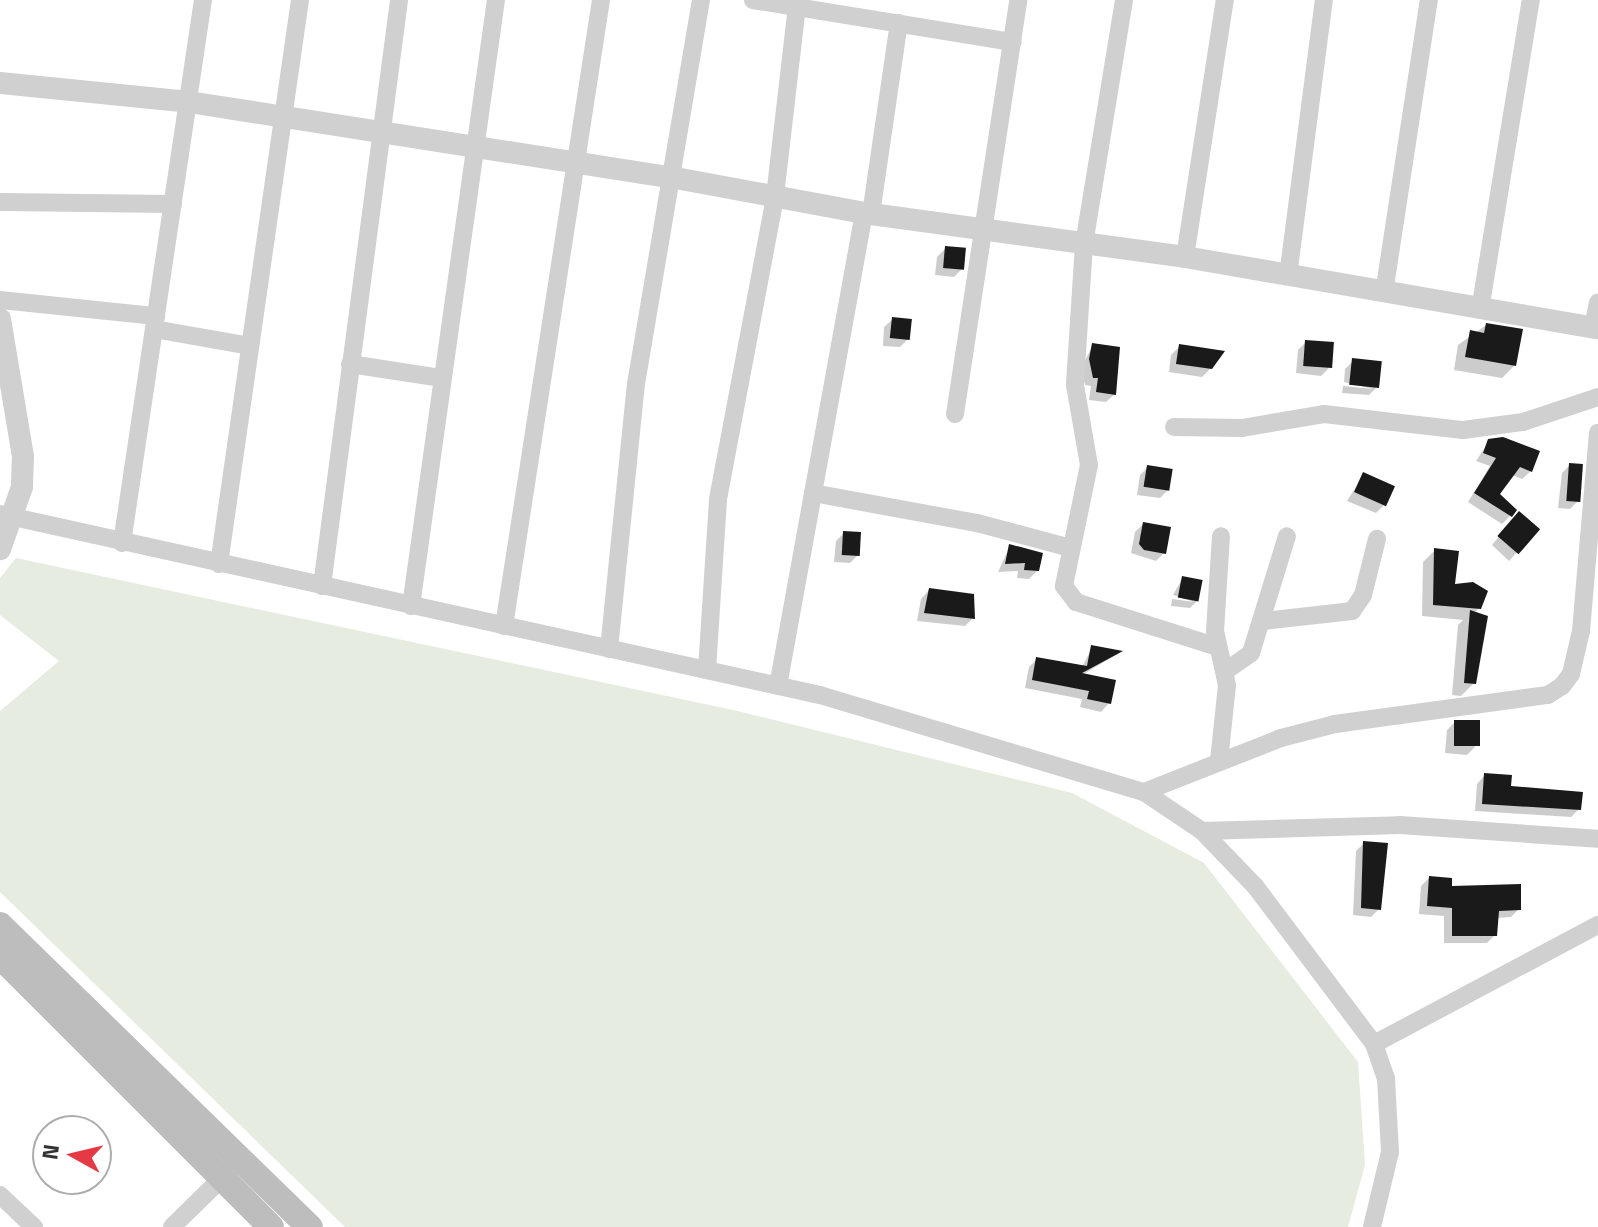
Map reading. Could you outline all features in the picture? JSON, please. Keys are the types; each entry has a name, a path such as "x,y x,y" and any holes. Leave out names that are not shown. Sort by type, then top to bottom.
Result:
{"main road":[{"path":"0,925 8,959 231,1170 310,1227"},
{"path":"231,1170 271,1227"}],"street":[{"path":"122,543 203,0"},
{"path":"219,564 300,0"},
{"path":"322,586 379,132 399,0"},
{"path":"411,606 496,0"},
{"path":"504,626 601,0"},
{"path":"609,649 636,384 701,0"},
{"path":"753,0 1013,42"},
{"path":"955,414 986,231 1018,0"},
{"path":"1124,0 1084,244 1075,385 1089,465 1071,548 1067,596 1218,647"},
{"path":"1185,257 1225,0"},
{"path":"1288,276 1324,0"},
{"path":"1384,293 1429,0"},
{"path":"1480,310 1531,0"},
{"path":"707,670 718,499 775,196 797,6"},
{"path":"778,686 868,214 899,23"},
{"path":"0,83 189,102 670,177 868,214 1185,257 1596,328 1598,302"},
{"path":"0,202 173,204"},
{"path":"0,300 155,322 250,346"},
{"path":"0,549 23,456 1,324"},
{"path":"350,364 442,378"},
{"path":"1174,427 1218,430 1324,414 1463,430 1523,422 1598,397"},
{"path":"1144,792 1219,761 1335,724 1548,695 1562,686 1571,674 1581,631 1598,433"},
{"path":"813,493 977,523 1071,548"},
{"path":"7,517 778,686 1144,792 1202,831 1255,886 1374,1044 1386,1078 1391,1124 1390,1152 1372,1227"},
{"path":"1219,761 1227,670 1218,647 1221,536"},
{"path":"1227,670 1251,653 1287,536"},
{"path":"1263,621 1352,611 1363,595 1377,539"},
{"path":"1202,831 1400,825 1598,839"},
{"path":"1374,1044 1598,925"},
{"path":"172,1227 231,1170"},
{"path":"0,1195 34,1227"}],"shaded area":[{"path":"16,558 733,710 1072,793 1204,863 1358,1062 1365,1165 1348,1227 345,1227 0,892 0,711 59,661 0,615 0,578"}],"building":[{"path":"945,246 966,248 964,270 943,268"},
{"path":"892,317 912,319 910,340 890,338"},
{"path":"1486,323 1523,329 1516,366 1465,357 1470,330 1484,333"},
{"path":"1305,340 1334,342 1332,368 1303,366"},
{"path":"1092,343 1120,347 1116,395 1096,392 1098,378 1093,378 1089,359"},
{"path":"1179,344 1225,351 1212,369 1176,364"},
{"path":"1352,358 1382,361 1379,388 1349,385"},
{"path":"1503,437 1540,451 1532,472 1520,467 1500,494 1517,510 1512,517 1474,493 1496,458 1483,453 1488,439"},
{"path":"1569,463 1583,464 1580,502 1566,501"},
{"path":"1147,465 1173,469 1169,491 1144,487"},
{"path":"1363,472 1395,486 1386,506 1354,492"},
{"path":"1519,511 1540,529 1518,554 1497,536"},
{"path":"1143,522 1171,527 1166,554 1144,550 1139,544"},
{"path":"843,531 861,532 860,556 842,555"},
{"path":"1009,544 1043,553 1039,571 1024,570 1025,563 1005,564"},
{"path":"1434,548 1459,551 1455,584 1473,582 1488,591 1481,609 1433,605"},
{"path":"1182,576 1203,580 1198,602 1178,598"},
{"path":"929,588 974,594 975,619 924,613"},
{"path":"1470,610 1488,616 1476,684 1464,683"},
{"path":"1091,645 1123,651 1082,673 1116,680 1111,704 1087,699 1089,691 1032,680 1036,657 1087,666"},
{"path":"1454,720 1480,720 1480,746 1454,746"},
{"path":"1484,773 1512,775 1511,786 1583,792 1581,810 1482,804"},
{"path":"1363,841 1388,843 1381,910 1361,908"},
{"path":"1429,876 1452,878 1452,886 1521,884 1521,910 1499,911 1497,936 1452,936 1452,908 1427,906"}]}
